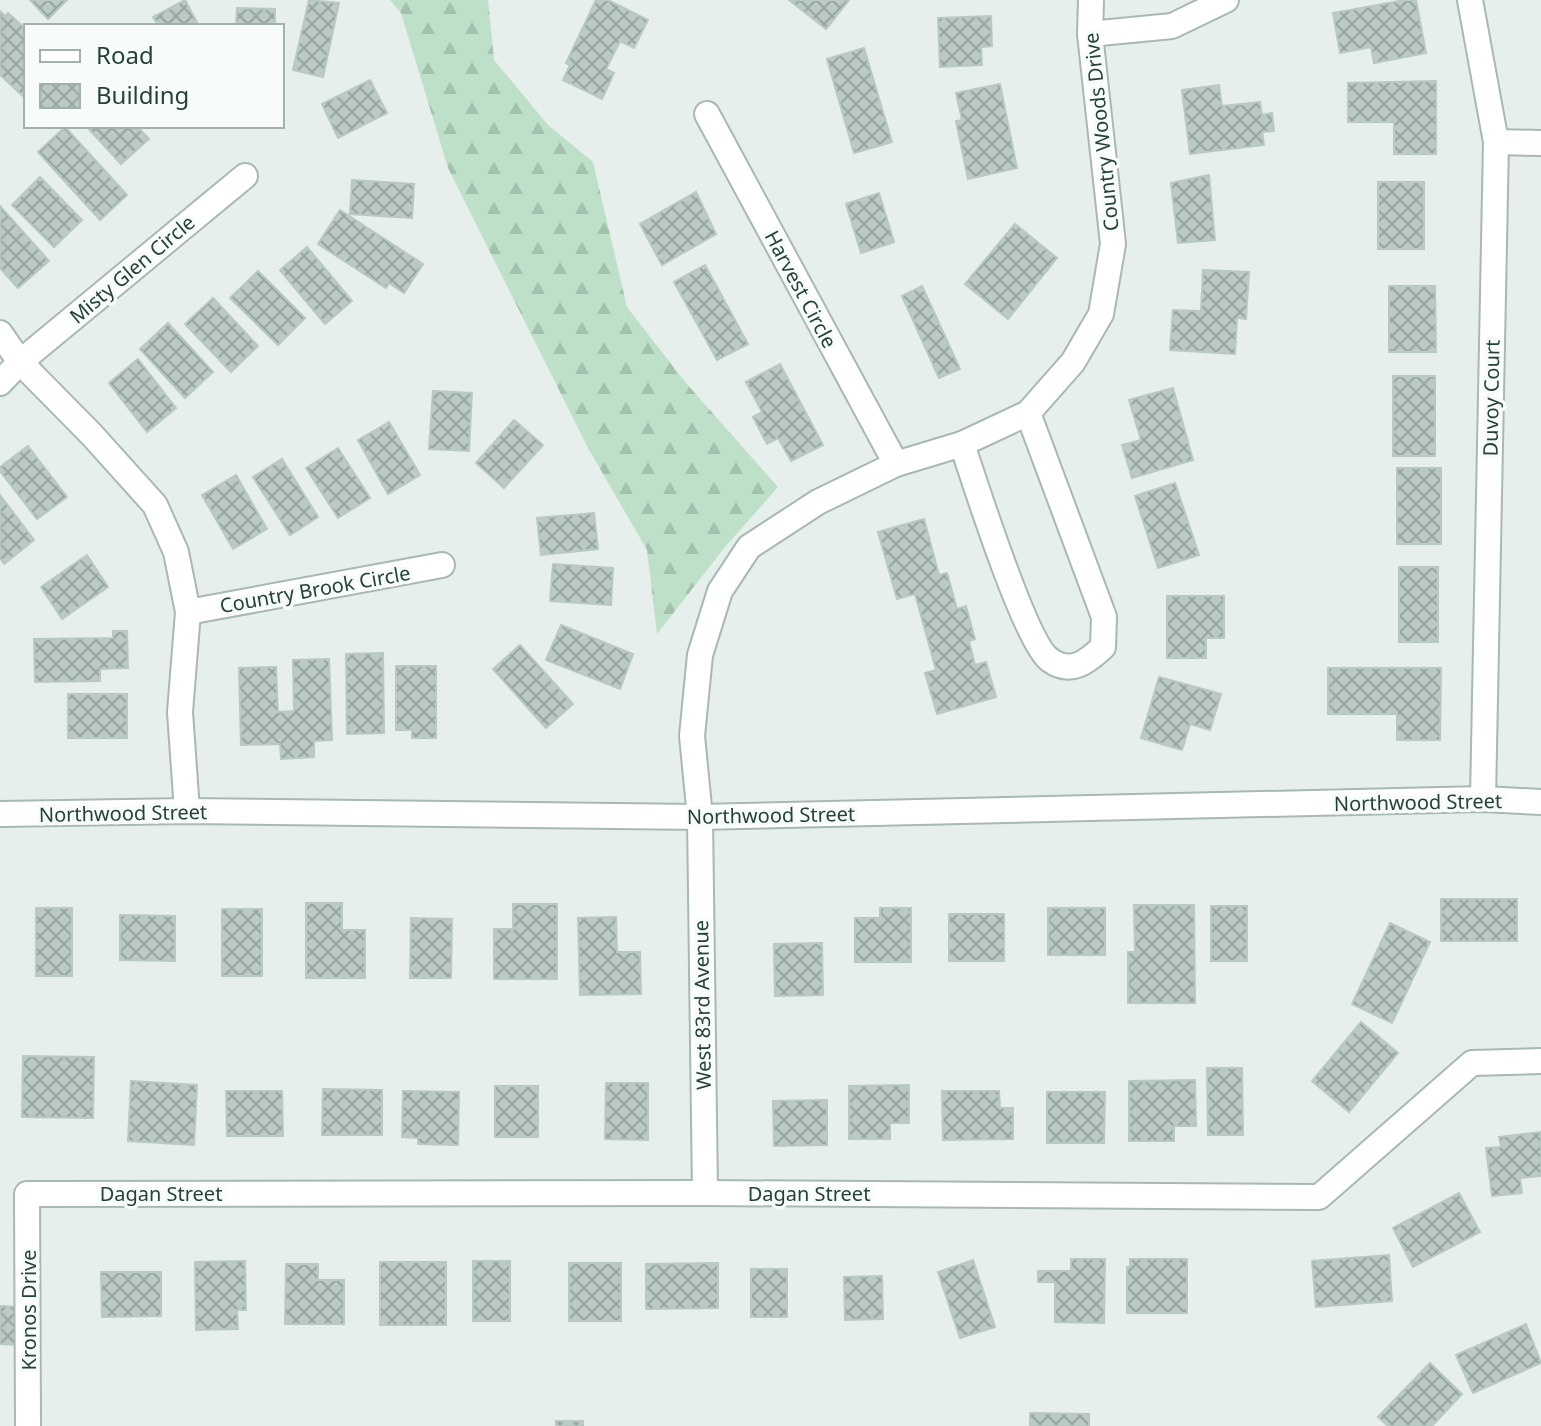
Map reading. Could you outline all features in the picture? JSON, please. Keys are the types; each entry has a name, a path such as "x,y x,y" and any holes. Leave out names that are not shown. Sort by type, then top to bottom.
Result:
{"street":[{"name":"Country Woods Drive","path":"700,817 692,736 700,655 720,591 749,547 818,502 896,464 962,444 1028,413 1073,362 1101,314 1113,244 1090,34 1091,0"},
{"path":"1090,34 1172,26 1226,0"},
{"name":"Duvoy Court","path":"1470,0 1496,142 1483,799"},
{"name":"Harvest Circle","path":"707,114 896,464"},
{"path":"1496,142 1541,143"},
{"name":"Misty Glen Circle","path":"0,383 20,362 245,176"},
{"path":"0,333 20,362 155,505 176,552 188,612 180,712 187,811"},
{"path":"962,444 987,521 1034,637 1048,659 1068,668 1085,663 1103,647 1104,617 1028,413"},
{"name":"Country Brook Circle","path":"188,612 442,565"},
{"name":"Northwood Street","path":"0,814 187,811 700,817 1483,799 1541,802"},
{"name":"West 83rd Avenue","path":"700,817 705,1193"},
{"name":"Dagan Street","path":"27,1194 705,1193 1319,1197 1472,1063 1541,1061"},
{"name":"Kronos Drive","path":"27,1194 28,1426"}],"green space":[{"path":"390,0 488,0 494,60 548,125 593,162 627,307 686,383 778,487 725,547 657,634 647,550 588,448 448,168 401,13"}],"building":[{"path":"30,0 67,0 48,19"},
{"path":"185,0 198,24 158,24 153,17"},
{"path":"309,0 339,3 323,77 293,70"},
{"path":"596,0 608,0 648,20 634,48 620,41 606,69 614,73 602,99 563,80 570,65 566,63"},
{"path":"789,0 849,0 826,29"},
{"path":"1416,0 1426,53 1374,63 1371,47 1340,53 1333,13"},
{"path":"237,8 275,9 275,24 236,24"},
{"path":"0,11 5,16 8,13 24,27 24,97 0,75"},
{"path":"991,16 992,46 981,47 982,65 940,67 938,18"},
{"path":"864,48 892,142 854,153 827,59"},
{"path":"370,80 387,113 338,138 322,104"},
{"path":"1436,81 1436,154 1394,154 1394,122 1348,122 1348,83"},
{"path":"1000,84 1017,168 968,179 956,121 962,120 956,93"},
{"path":"1219,85 1222,106 1260,102 1262,115 1272,113 1274,131 1262,132 1264,145 1190,154 1182,90"},
{"path":"66,128 127,195 100,220 38,152"},
{"path":"88,128 139,128 149,139 121,164"},
{"path":"1209,175 1215,240 1178,243 1171,183"},
{"path":"40,177 82,220 54,247 12,205"},
{"path":"352,180 414,184 412,218 350,214"},
{"path":"1378,182 1424,182 1424,249 1378,249"},
{"path":"696,192 716,234 662,265 640,224"},
{"path":"879,193 894,242 861,253 846,204"},
{"path":"0,206 49,261 18,288 0,268"},
{"path":"340,210 423,264 404,293 389,283 386,288 318,244"},
{"path":"1015,224 1057,258 1008,319 965,284"},
{"path":"307,247 352,301 325,324 280,270"},
{"path":"705,265 748,344 717,360 674,282"},
{"path":"1203,270 1249,272 1246,319 1237,318 1235,354 1170,350 1173,310 1201,311"},
{"path":"258,271 305,318 278,345 230,298"},
{"path":"922,286 960,369 939,378 902,296"},
{"path":"1389,286 1435,286 1436,352 1389,352"},
{"path":"213,298 258,346 231,372 185,324"},
{"path":"168,323 213,372 185,398 140,349"},
{"path":"138,359 176,408 147,432 109,383"},
{"path":"780,364 823,445 791,461 778,438 767,444 753,417 762,412 746,382"},
{"path":"1393,376 1435,376 1435,456 1393,456"},
{"path":"1173,388 1193,460 1132,478 1122,445 1141,440 1129,400"},
{"path":"433,391 472,393 469,451 429,449"},
{"path":"514,420 543,445 504,488 476,463"},
{"path":"389,422 420,475 388,494 358,440"},
{"path":"28,446 67,497 37,519 0,471 0,467"},
{"path":"338,448 370,498 338,518 306,468"},
{"path":"282,459 318,517 290,535 253,477"},
{"path":"1397,468 1441,468 1441,544 1397,544"},
{"path":"236,475 267,529 233,549 202,495"},
{"path":"1175,483 1199,555 1158,568 1135,496"},
{"path":"0,495 34,540 4,564 0,558"},
{"path":"594,513 598,549 541,555 537,518"},
{"path":"924,519 939,575 947,573 957,609 966,606 975,639 969,641 975,665 986,662 996,697 937,714 925,673 936,670 915,594 897,599 878,532"},
{"path":"87,555 108,587 62,619 41,587"},
{"path":"553,564 613,568 611,605 550,601"},
{"path":"1399,567 1438,567 1438,642 1399,642"},
{"path":"1167,596 1224,596 1224,638 1206,638 1206,658 1167,658"},
{"path":"561,625 633,654 620,689 546,660"},
{"path":"113,631 127,631 128,668 100,669 100,681 35,682 34,639 113,638"},
{"path":"520,645 573,704 546,728 493,669"},
{"path":"383,653 384,733 347,734 346,654"},
{"path":"329,659 332,740 314,741 314,757 281,759 280,744 241,745 239,668 276,667 278,712 294,711 293,660"},
{"path":"396,666 436,666 436,738 412,738 412,730 396,730"},
{"path":"1328,668 1441,668 1440,740 1397,740 1397,714 1328,714"},
{"path":"1159,677 1221,694 1210,730 1190,724 1182,750 1141,738"},
{"path":"68,694 127,694 127,738 68,738"},
{"path":"1441,899 1517,899 1517,941 1441,941"},
{"path":"306,903 342,903 342,930 365,930 365,978 306,978"},
{"path":"513,904 557,904 557,979 494,979 494,929 513,929"},
{"path":"1134,905 1194,905 1195,1003 1128,1003 1128,952 1135,952"},
{"path":"1211,906 1247,906 1247,961 1211,961"},
{"path":"36,908 72,908 72,976 36,976"},
{"path":"880,908 911,908 911,962 855,962 855,918 880,918"},
{"path":"1048,908 1105,908 1105,955 1048,955"},
{"path":"222,909 262,909 262,976 222,976"},
{"path":"949,914 1004,914 1004,961 949,961"},
{"path":"120,915 175,916 175,961 120,960"},
{"path":"616,917 617,952 640,952 641,994 580,995 578,918"},
{"path":"411,918 452,919 451,978 410,978"},
{"path":"1390,923 1430,942 1392,1023 1352,1004"},
{"path":"822,943 823,995 775,996 774,944"},
{"path":"1361,1022 1398,1053 1349,1112 1312,1081"},
{"path":"23,1056 94,1057 93,1118 22,1117"},
{"path":"1207,1068 1242,1068 1243,1135 1208,1135"},
{"path":"1195,1080 1196,1126 1174,1126 1174,1141 1129,1141 1129,1081"},
{"path":"131,1081 197,1085 194,1145 128,1141"},
{"path":"606,1083 648,1083 648,1140 605,1139"},
{"path":"909,1085 909,1123 890,1123 890,1139 849,1139 849,1086"},
{"path":"495,1086 538,1086 538,1137 495,1137"},
{"path":"323,1089 382,1090 382,1135 322,1135"},
{"path":"226,1091 282,1091 283,1136 227,1136"},
{"path":"403,1091 459,1092 458,1145 418,1144 418,1138 402,1137"},
{"path":"942,1091 999,1091 1000,1108 1013,1108 1013,1139 943,1140"},
{"path":"1047,1092 1105,1092 1104,1143 1047,1143"},
{"path":"827,1100 827,1145 774,1146 773,1101"},
{"path":"1541,1132 1541,1176 1520,1178 1522,1193 1492,1196 1486,1148 1501,1147 1499,1137"},
{"path":"1459,1193 1480,1232 1413,1267 1393,1228"},
{"path":"1389,1255 1392,1301 1316,1307 1312,1261"},
{"path":"1071,1259 1105,1259 1104,1323 1055,1322 1055,1282 1038,1282 1038,1271 1071,1271"},
{"path":"1130,1259 1187,1259 1187,1313 1127,1313 1127,1267 1130,1267"},
{"path":"973,1260 995,1327 960,1338 938,1272"},
{"path":"245,1261 246,1310 237,1310 238,1329 196,1330 195,1262"},
{"path":"473,1261 510,1261 510,1321 473,1321"},
{"path":"380,1262 446,1262 446,1325 380,1325"},
{"path":"569,1263 621,1263 621,1321 569,1321"},
{"path":"718,1263 718,1308 646,1309 646,1264"},
{"path":"286,1264 318,1264 318,1280 344,1280 344,1324 285,1324"},
{"path":"751,1269 787,1269 787,1317 751,1317"},
{"path":"101,1272 161,1272 161,1316 102,1317"},
{"path":"882,1276 883,1319 845,1320 844,1277"},
{"path":"0,1306 20,1307 18,1345 0,1344"},
{"path":"1526,1324 1541,1363 1473,1393 1456,1355"},
{"path":"1430,1363 1462,1394 1432,1426 1388,1426 1378,1417"},
{"path":"1030,1413 1089,1414 1089,1426 1030,1426"},
{"path":"556,1421 583,1421 583,1426 556,1426"}]}
